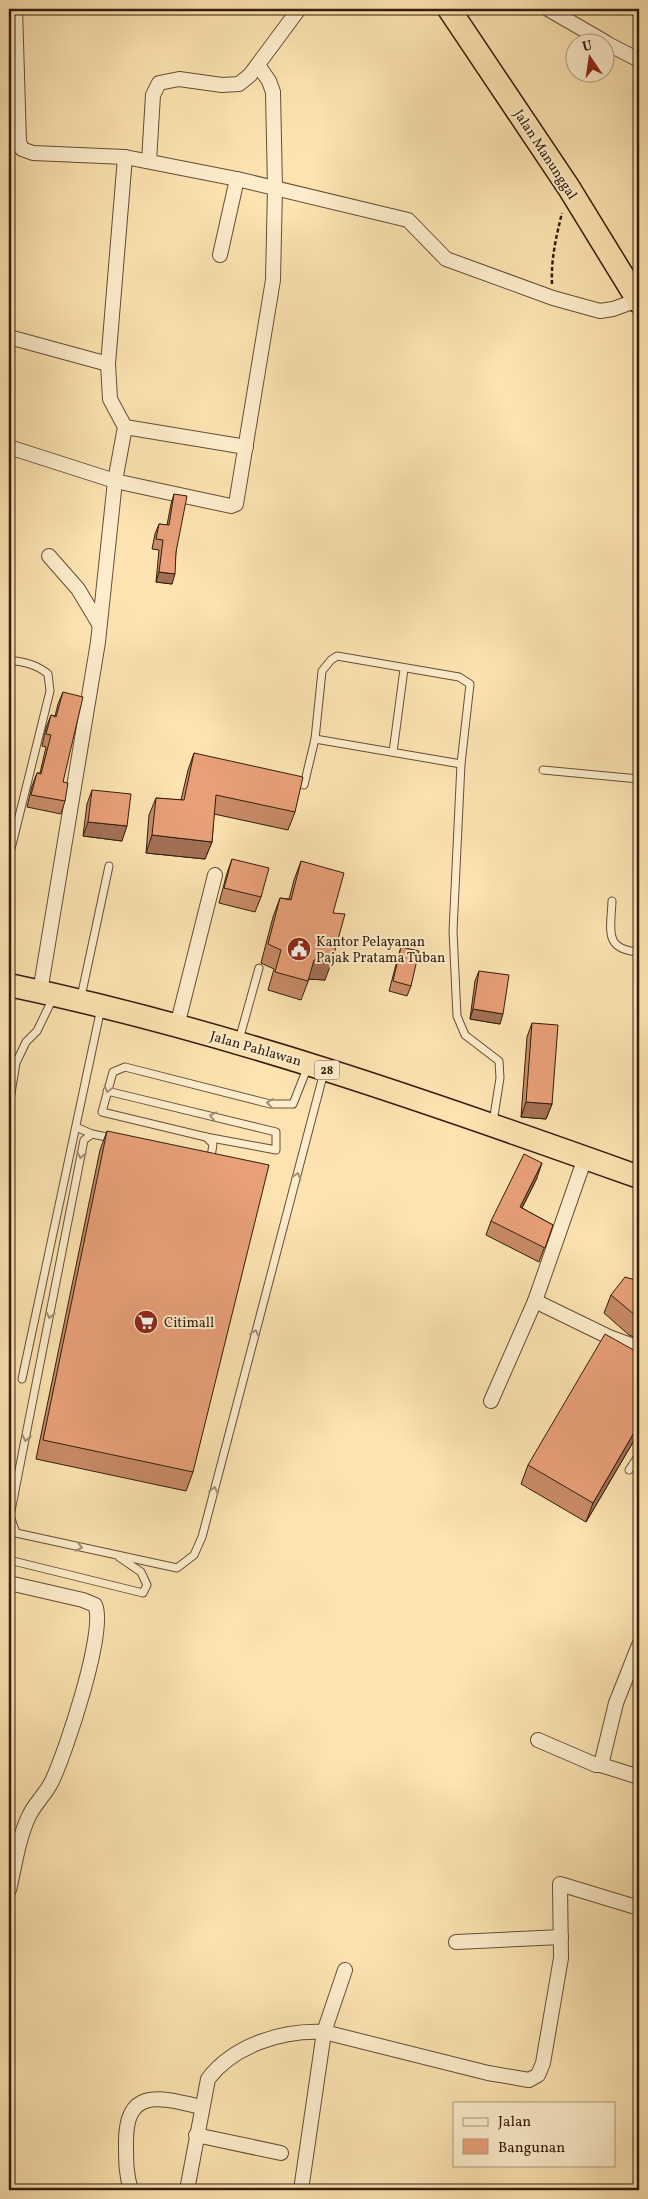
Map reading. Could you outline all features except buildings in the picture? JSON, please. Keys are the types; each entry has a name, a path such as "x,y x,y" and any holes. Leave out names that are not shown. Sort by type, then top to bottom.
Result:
{"highway":[{"name":"Jalan Manunggal","path":"449,9 568,188 639,301"},
{"name":"Jalan Pahlawan","path":"9,986 91,1003 317,1066 493,1125 639,1177"}],"street":[{"path":"16,9 20,142 22,149 33,153 125,157 150,161 237,179 408,220 446,260 553,298 600,310 614,309 639,301"},
{"path":"150,161 154,94 159,83 179,79 232,85 239,84 250,75 299,9"},
{"path":"548,9 587,32"},
{"path":"616,48 639,60"},
{"path":"9,447 115,481 235,506 273,280 275,188 273,89 258,65"},
{"path":"47,993 98,642 115,481 125,427 110,399 108,364 125,157"},
{"path":"220,255 237,179"},
{"path":"9,337 108,364"},
{"path":"125,427 246,447"},
{"path":"49,556 78,589 99,624"},
{"path":"177,1026 215,875"},
{"path":"491,1402 535,1302 585,1158"},
{"path":"535,1302 609,1337 639,1348"},
{"path":"9,1583 82,1600 95,1605 98,1615 92,1656 69,1739 51,1783 29,1815 22,1835 9,1890"},
{"path":"601,1765 619,1694 639,1645"},
{"path":"538,1740 596,1766 601,1765 639,1777"},
{"path":"187,2190 208,2079 219,2064 234,2054 276,2037 299,2031 324,2032 488,2073 529,2080 538,2076 546,2048 561,1958 560,1884 639,1908"},
{"path":"456,1942 561,1937"},
{"path":"301,2190 324,2032 345,1970"},
{"path":"131,2190 126,2176 126,2125 131,2111 138,2104 149,2100 173,2101 201,2108"},
{"path":"196,2135 281,2152"}],"lane":[{"path":"304,785 315,739 321,677 331,660 337,656 459,677 470,684 462,764 453,931 457,1016 465,1035 499,1061 500,1078 493,1125"},
{"path":"9,660 35,664 48,674 50,691 9,857"},
{"path":"393,752 404,669"},
{"path":"315,739 462,764"},
{"path":"543,770 639,779"},
{"path":"22,1379 76,1127 109,866"},
{"path":"612,901 611,938 616,947 625,951 639,952"},
{"path":"238,1043 259,968"},
{"path":"9,1105 16,1063 26,1042 37,1031 47,993"},
{"path":"92,1134 84,1140 10,1516 16,1533 177,1568 194,1555 202,1538 317,1066"},
{"path":"107,1091 276,1132 276,1150 206,1137 102,1112 107,1091 113,1072 125,1067 270,1104 292,1104 317,1066"},
{"path":"76,1127 92,1134 119,1139"},
{"path":"194,1157 201,1159 211,1157 213,1144 206,1137"},
{"path":"630,1470 639,1455"},
{"path":"9,1560 143,1593 147,1585 141,1572 114,1554"}],"path":[{"path":"553,298 551,265 554,244 568,188"}],"place":[{"name":"Kantor Pelayanan Pajak Pratama Tuban","path":"299,949"},
{"name":"Citimall","path":"146,1322"}]}
